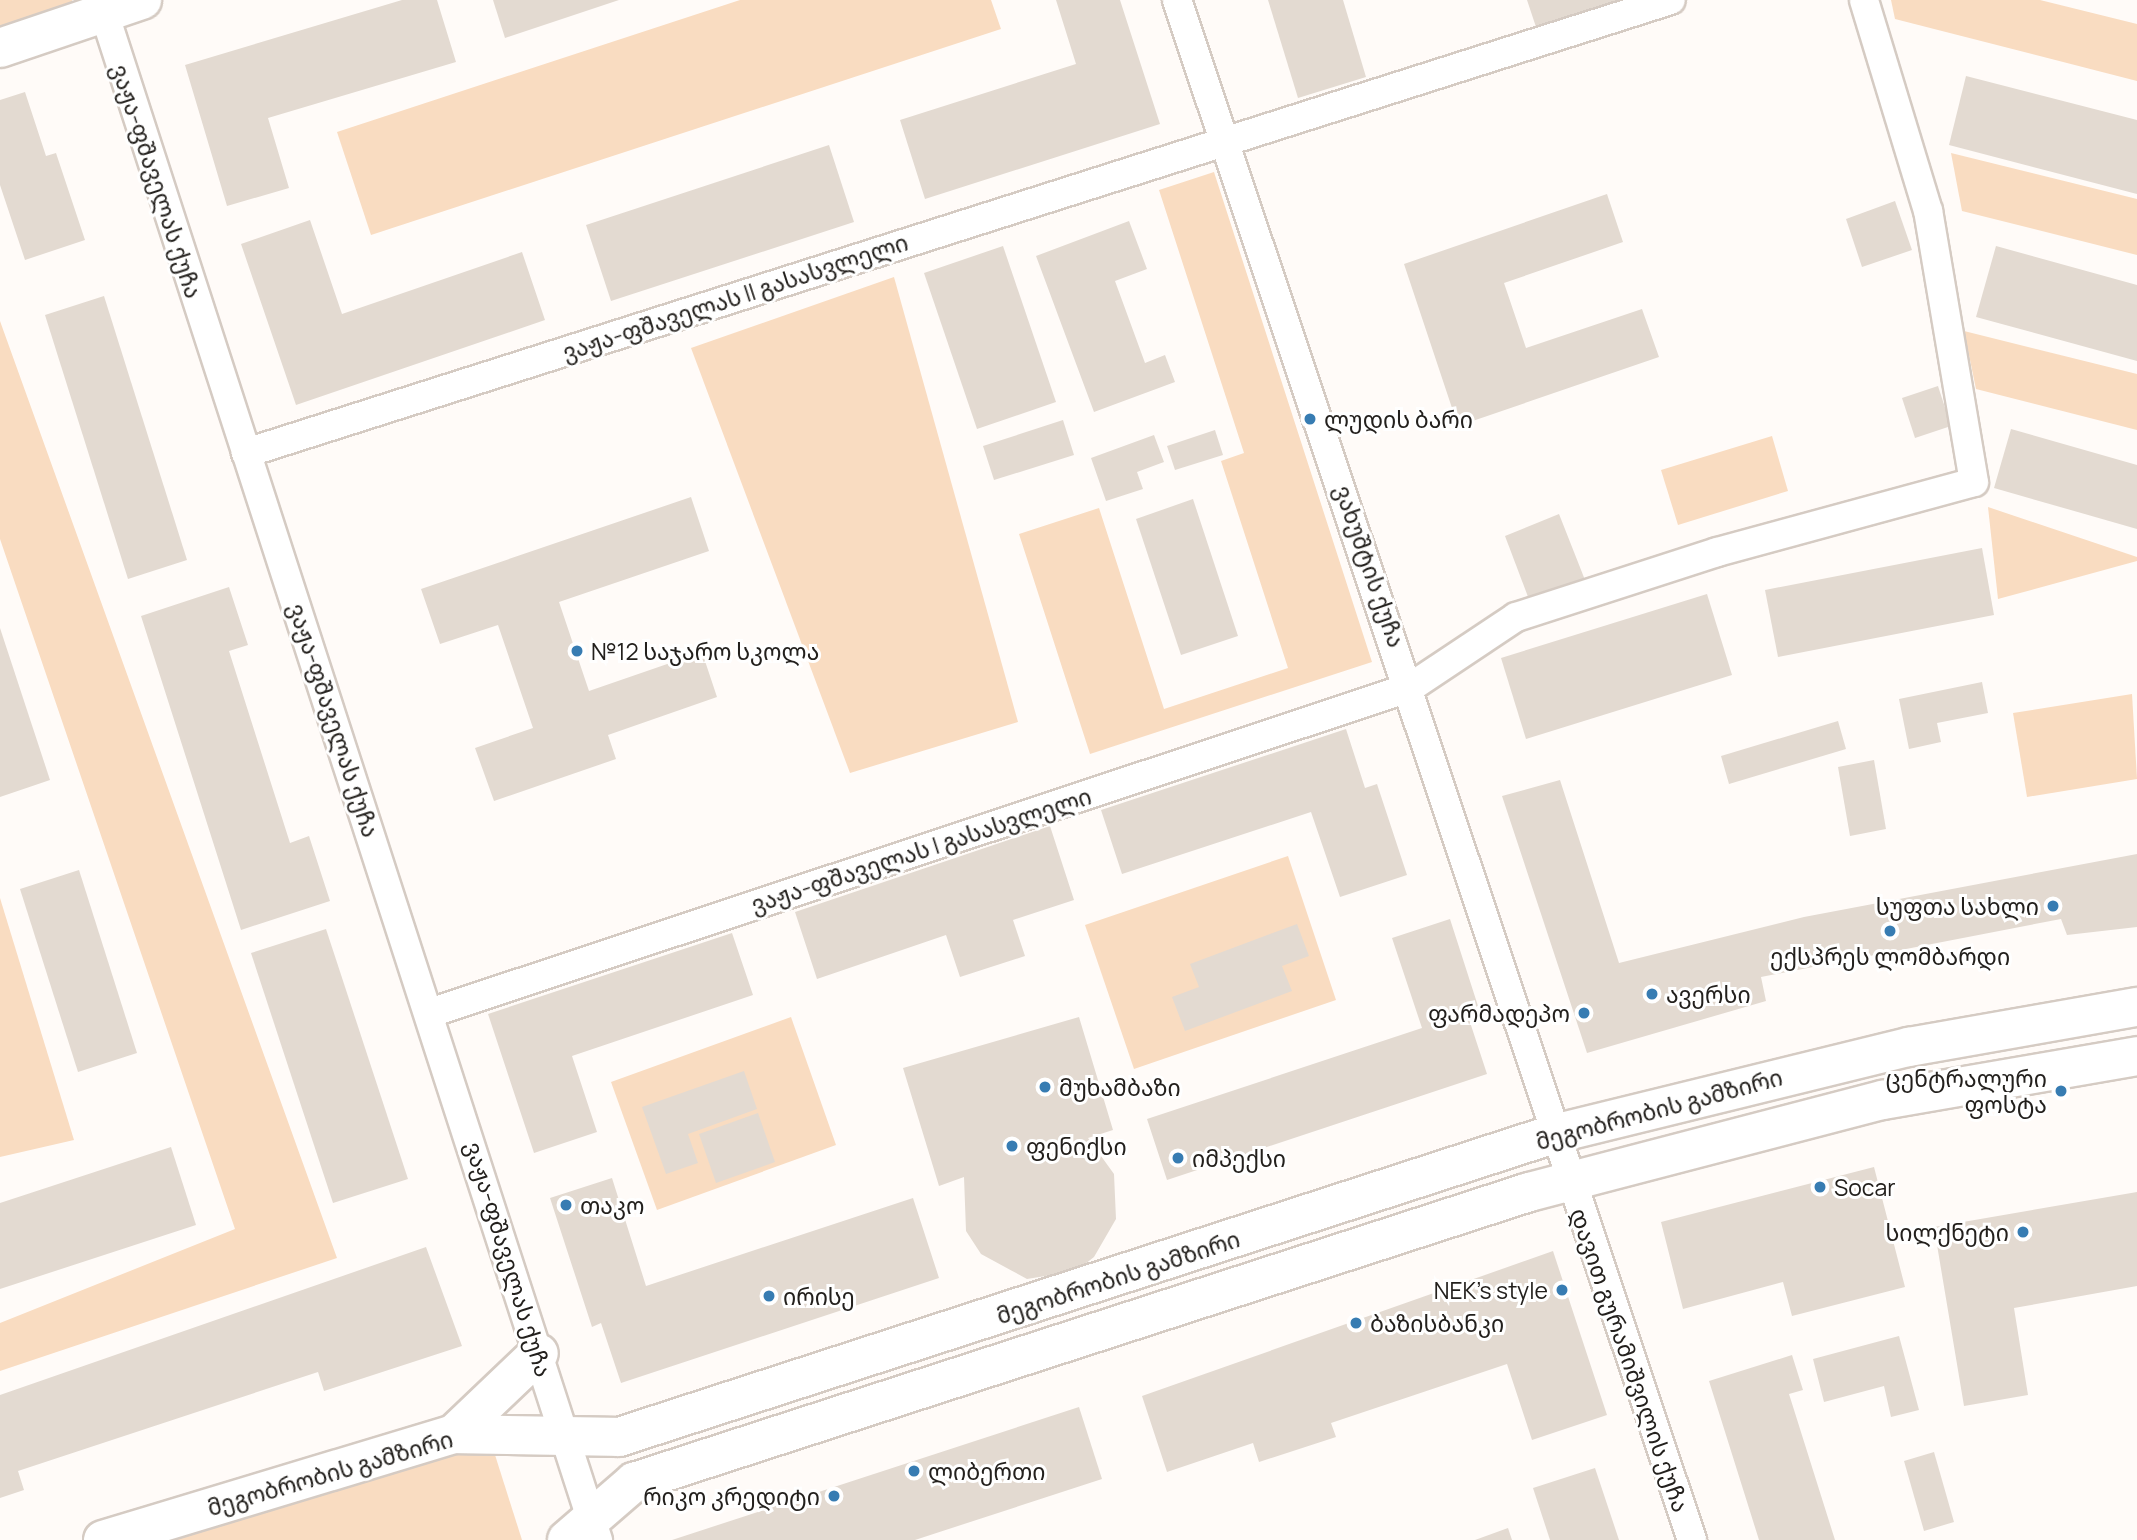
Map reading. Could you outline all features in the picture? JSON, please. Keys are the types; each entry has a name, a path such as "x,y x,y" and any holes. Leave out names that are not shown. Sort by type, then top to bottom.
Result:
{"main road":[{"path":"0,48 102,6 142,0"},
{"name":"მეგობრობის გამზირი","path":"103,1540 454,1434 565,1441 619,1437 1554,1134 1909,1047 2137,1007"},
{"name":"მეგობრობის გამზირი","path":"585,1533 634,1482 1569,1180 1883,1100 2137,1056"},
{"path":"454,1434 539,1353"}],"street":[{"name":"ვახუშტის ქუჩა","path":"1177,0 1411,687 1554,1134"},
{"name":"ვაჟა-ფშაველას II გასასვლელი","path":"246,453 1671,0"},
{"name":"ვაჟა-ფშაველას I გასასვლელი","path":"430,1013 1411,687 1516,617 1717,552 1974,482 1928,211 1864,0"},
{"name":"ვაჟა-ფშაველას ქუჩა","path":"102,6 539,1353 565,1441 585,1533"},
{"name":"დავით გურამიშვილის ქუჩა","path":"1554,1134 1692,1540"}],"shaded area":[{"path":"0,0 72,0 74,7 0,31"},
{"path":"740,0 991,0 1001,29 371,235 337,132"},
{"path":"1891,0 2040,0 2137,24 2137,81 1895,19"},
{"path":"1951,153 2137,199 2137,255 1962,211"},
{"path":"1214,172 1372,662 1090,754 1019,534 1099,508 1164,709 1288,668 1221,461 1244,453 1159,190"},
{"path":"894,277 1018,722 850,773 691,348"},
{"path":"0,321 337,1258 0,1371 0,1323 235,1229 0,539"},
{"path":"1964,331 2137,374 2137,430 1976,389"},
{"path":"1772,436 1788,491 1678,525 1661,470"},
{"path":"1988,507 2137,557 2137,561 1998,599"},
{"path":"2132,694 2137,779 2027,797 2013,713"},
{"path":"1288,856 1336,1000 1134,1069 1085,925"},
{"path":"0,898 74,1140 0,1157"},
{"path":"791,1017 836,1145 657,1210 611,1082"},
{"path":"489,1436 522,1540 134,1540"}],"building":[{"path":"402,0 437,0 456,62 268,118 289,188 227,206 185,65"},
{"path":"493,0 619,0 505,38"},
{"path":"1056,0 1120,0 1160,124 925,199 900,120 1076,64"},
{"path":"1268,0 1343,0 1366,77 1298,98"},
{"path":"1527,0 1623,0 1537,30"},
{"path":"1966,76 2137,120 2137,194 1949,145"},
{"path":"25,92 46,156 56,153 85,240 25,260 0,185 0,100"},
{"path":"829,145 854,222 611,301 586,225"},
{"path":"1607,194 1623,242 1504,283 1526,348 1642,309 1659,357 1458,426 1404,264"},
{"path":"1895,201 1912,250 1862,267 1846,219"},
{"path":"310,220 342,314 522,252 545,320 296,405 241,244"},
{"path":"1129,221 1147,269 1115,281 1145,363 1165,355 1175,382 1094,412 1036,256"},
{"path":"1003,246 1056,402 977,429 924,273"},
{"path":"1996,246 2137,285 2137,361 1976,317"},
{"path":"104,296 187,560 128,579 45,315"},
{"path":"1938,386 1951,426 1915,438 1902,398"},
{"path":"1063,420 1074,455 994,480 983,446"},
{"path":"2011,429 2137,465 2137,529 1994,488"},
{"path":"1215,430 1223,455 1175,470 1167,446"},
{"path":"1154,435 1164,462 1137,472 1143,489 1106,501 1091,458"},
{"path":"691,497 709,551 559,602 589,691 702,652 717,697 608,735 616,759 494,801 475,748 533,728 498,625 440,644 421,589"},
{"path":"1193,499 1238,636 1181,655 1136,519"},
{"path":"1559,514 1585,580 1530,602 1505,536"},
{"path":"1982,548 1994,615 1778,657 1765,590"},
{"path":"229,587 248,645 229,651 290,843 309,836 330,901 241,930 141,616"},
{"path":"1707,594 1732,675 1526,739 1501,658"},
{"path":"0,628 50,780 0,797"},
{"path":"1982,682 1988,713 1937,723 1941,742 1909,749 1899,699"},
{"path":"1838,721 1846,749 1729,784 1721,756"},
{"path":"1346,729 1365,788 1377,784 1407,875 1340,897 1311,812 1122,874 1101,810"},
{"path":"1874,760 1886,829 1850,836 1838,767"},
{"path":"1560,780 1619,963 1804,917 2137,854 2137,927 2067,935 2061,919 1761,977 1766,1001 1587,1053 1502,796"},
{"path":"1050,826 1074,900 1013,920 1025,956 960,977 946,935 817,979 795,912"},
{"path":"79,870 137,1053 78,1072 20,889"},
{"path":"1450,919 1478,1006 1466,1010 1487,1074 1167,1180 1147,1119 1422,1028 1392,938"},
{"path":"1297,924 1309,956 1282,966 1292,991 1185,1031 1172,997 1199,987 1190,964"},
{"path":"326,929 408,1179 333,1203 251,953"},
{"path":"732,933 753,995 572,1056 597,1132 534,1153 488,1014"},
{"name":"ფენიქსი","path":"1079,1017 1113,1130 1088,1138 1114,1174 1116,1219 1094,1257 1076,1271 1027,1279 981,1254 966,1231 964,1177 939,1186 903,1068"},
{"path":"744,1071 757,1109 688,1134 698,1163 666,1174 642,1107"},
{"path":"758,1113 775,1162 716,1183 699,1134"},
{"path":"171,1147 196,1225 0,1289 0,1203"},
{"path":"1874,1167 1905,1287 1792,1316 1783,1282 1683,1309 1661,1222"},
{"path":"612,1178 646,1286 913,1198 939,1278 621,1383 601,1323 592,1327 550,1198"},
{"path":"2137,1192 2137,1286 2014,1308 2028,1395 1964,1406 1934,1227"},
{"path":"426,1247 462,1346 324,1391 318,1372 18,1471 24,1490 0,1498 0,1395"},
{"path":"1553,1251 1607,1415 1532,1440 1507,1364 1331,1423 1336,1437 1259,1462 1253,1443 1167,1472 1142,1396"},
{"path":"1899,1336 1919,1410 1891,1417 1884,1386 1824,1402 1813,1359"},
{"path":"1792,1355 1803,1390 1789,1394 1835,1540 1759,1540 1709,1381"},
{"path":"1079,1407 1102,1479 915,1540 672,1540"},
{"path":"1934,1452 1954,1522 1924,1531 1904,1461"},
{"path":"1595,1468 1619,1540 1550,1540 1533,1488"},
{"path":"1508,1528 1512,1540 1475,1540"}],"place":[{"name":"ლუდის ბარი","path":"1310,419"},
{"name":"№12 საჯარო სკოლა","path":"577,651"},
{"name":"სუფთა სახლი","path":"2053,906"},
{"name":"ექსპრეს ლომბარდი","path":"1890,931"},
{"name":"ავერსი","path":"1652,994"},
{"name":"ფარმადეპო","path":"1584,1013"},
{"name":"მუხამბაზი","path":"1045,1087"},
{"name":"ცენტრალური ფოსტა","path":"2061,1091"},
{"name":"ფენიქსი","path":"1012,1146"},
{"name":"იმპექსი","path":"1178,1158"},
{"name":"Socar","path":"1820,1187"},
{"name":"თაკო","path":"566,1205"},
{"name":"სილქნეტი","path":"2023,1232"},
{"name":"NEK's style","path":"1562,1290"},
{"name":"ირისე","path":"769,1296"},
{"name":"ბაზისბანკი","path":"1356,1323"},
{"name":"ლიბერთი","path":"914,1471"},
{"name":"რიკო კრედიტი","path":"834,1496"}]}
